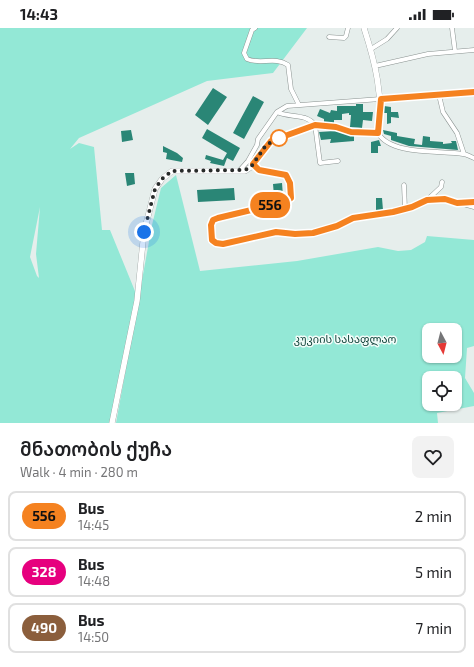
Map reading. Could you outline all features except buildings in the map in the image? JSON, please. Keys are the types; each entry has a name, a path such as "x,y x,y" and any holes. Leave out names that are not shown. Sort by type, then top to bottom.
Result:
{"street":[{"path":"255,28 252,30 244,53 247,59 253,62 278,61 288,65 291,89 299,105"},
{"path":"329,37 344,38 348,28"},
{"path":"364,28 371,49 381,99 378,133 381,138 388,142 421,152 464,154 474,158"},
{"path":"371,49 387,38 397,28"},
{"path":"452,28 455,51"},
{"path":"375,66 428,54 474,50"},
{"path":"112,423 137,301 144,232 155,189 162,179 172,171 185,169 236,172 245,170 250,162 258,139 277,112 287,106 474,92"},
{"path":"439,95 443,112 457,133 464,154"},
{"path":"277,112 298,116 312,121 315,125 320,163 338,161"},
{"path":"250,162 271,141 315,125 336,127 351,132 378,133"},
{"path":"250,162 259,170 286,175 290,183 291,198 285,202 213,220 211,233 212,240 216,243 228,243 276,232 295,234 313,233 337,226 353,218 405,209 427,200 445,199 474,207"},
{"path":"427,200 440,187 442,182"},
{"path":"404,185 405,209"},
{"path":"457,203 474,202"}],"green space":[{"path":"0,28 307,28 273,73 207,81 79,138 70,149 79,143 94,147 102,230 110,230 137,296 110,423 0,423","holes":["40,207 36,254 39,278 30,257"]},
{"name":"კუკიის სასაფლაო","path":"176,175 200,271 297,261 378,247 398,251 411,250 425,242 427,236 474,240 474,346 467,348 465,378 474,393 474,406 462,408 462,371 422,371 422,411 448,411 437,413 438,423 116,423 152,225 161,188"}],"bus line":[{"name":"556","path":"474,92 381,99 378,133 351,132 336,127 315,125 271,141 266,145 253,164 259,170 286,175 290,183 291,198 285,202 213,220 211,225 211,233 212,240 216,243 223,244 276,232 295,234 313,233 337,226 353,218 393,212 412,207 427,200 445,199 457,203 474,202"}],"route":[{"path":"144,232 155,189 162,179 172,171 185,169 236,172 245,170 251,167 266,145 279,138"}]}
